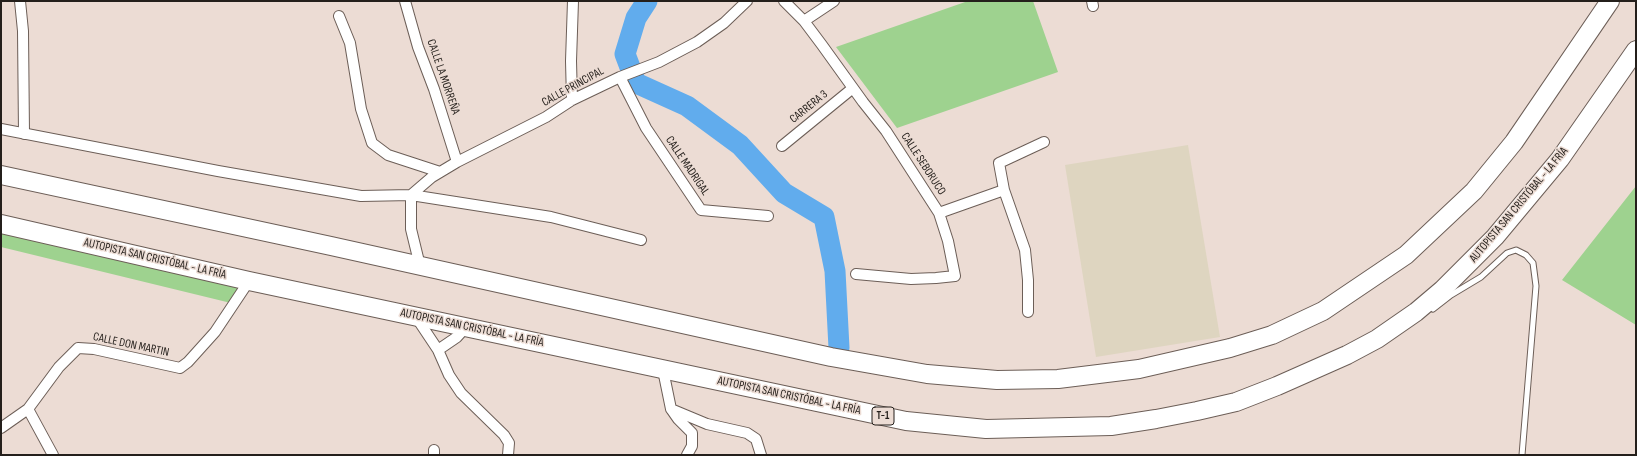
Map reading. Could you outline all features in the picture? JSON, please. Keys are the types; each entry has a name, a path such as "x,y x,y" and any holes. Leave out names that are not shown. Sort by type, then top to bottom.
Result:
{"highway":[{"path":"1,175 831,357 927,374 997,380 1058,379 1139,369 1230,348 1272,335 1323,312 1406,255 1474,191 1514,142 1610,1"},
{"name":"AUTOPISTA SAN CRISTÓBAL - LA FRÍA","path":"1,224 249,281 906,421 986,429 1111,426 1197,411 1236,402 1277,386 1347,355 1378,339 1422,312 1505,225 1560,159 1636,50"}],"street":[{"path":"20,1 23,31 24,134"},
{"name":"CALLE LA MORREÑA","path":"404,1 418,48 434,89 457,162"},
{"path":"572,100 571,61 573,1"},
{"name":"CALLE SEBORUCO","path":"784,1 804,21 886,132 939,213 948,241 954,276 911,279 856,274"},
{"path":"804,21 834,1"},
{"name":"CALLE PRINCIPAL","path":"411,195 440,172 546,118 572,100 620,77 659,62 697,42 724,23 745,2"},
{"path":"339,16 350,44 361,109 372,143 388,155 440,172"},
{"name":"CALLE MADRIGAL","path":"620,77 646,128 701,210 768,216"},
{"name":"CARRERA 3","path":"782,146 853,88"},
{"path":"1,130 361,196 411,195 551,217 641,240"},
{"path":"1028,312 1028,280 1025,250 1004,190 999,163 1044,142"},
{"path":"939,213 1004,190"},
{"path":"411,195 411,229 420,266"},
{"name":"CALLE DON MARTIN","path":"1,428 28,409 58,367 78,348 94,349 180,368 188,362 215,332 249,281"},
{"path":"416,316 438,350 449,375 461,393 504,435 509,443 508,455"},
{"path":"438,350 457,337 466,327"},
{"path":"663,370 671,410 692,433 692,446 686,455"},
{"path":"28,409 52,455"},
{"path":"671,410 707,424 747,432 756,439 761,455"}],"lane":[{"path":"1422,312 1481,277 1507,253 1516,250 1526,254 1533,263 1536,286 1522,455"}],"shaded area":[{"path":"1188,145 1220,337 1096,357 1065,165"}],"green space":[{"path":"968,1 1033,1 1058,72 897,128 836,47"},
{"path":"1636,186 1636,325 1562,280"},
{"path":"1,224 249,281 235,304 1,247"}],"waterway":[{"path":"647,1 636,18 625,54 636,83 687,106 740,145 784,193 824,217 835,271 839,348"}]}
